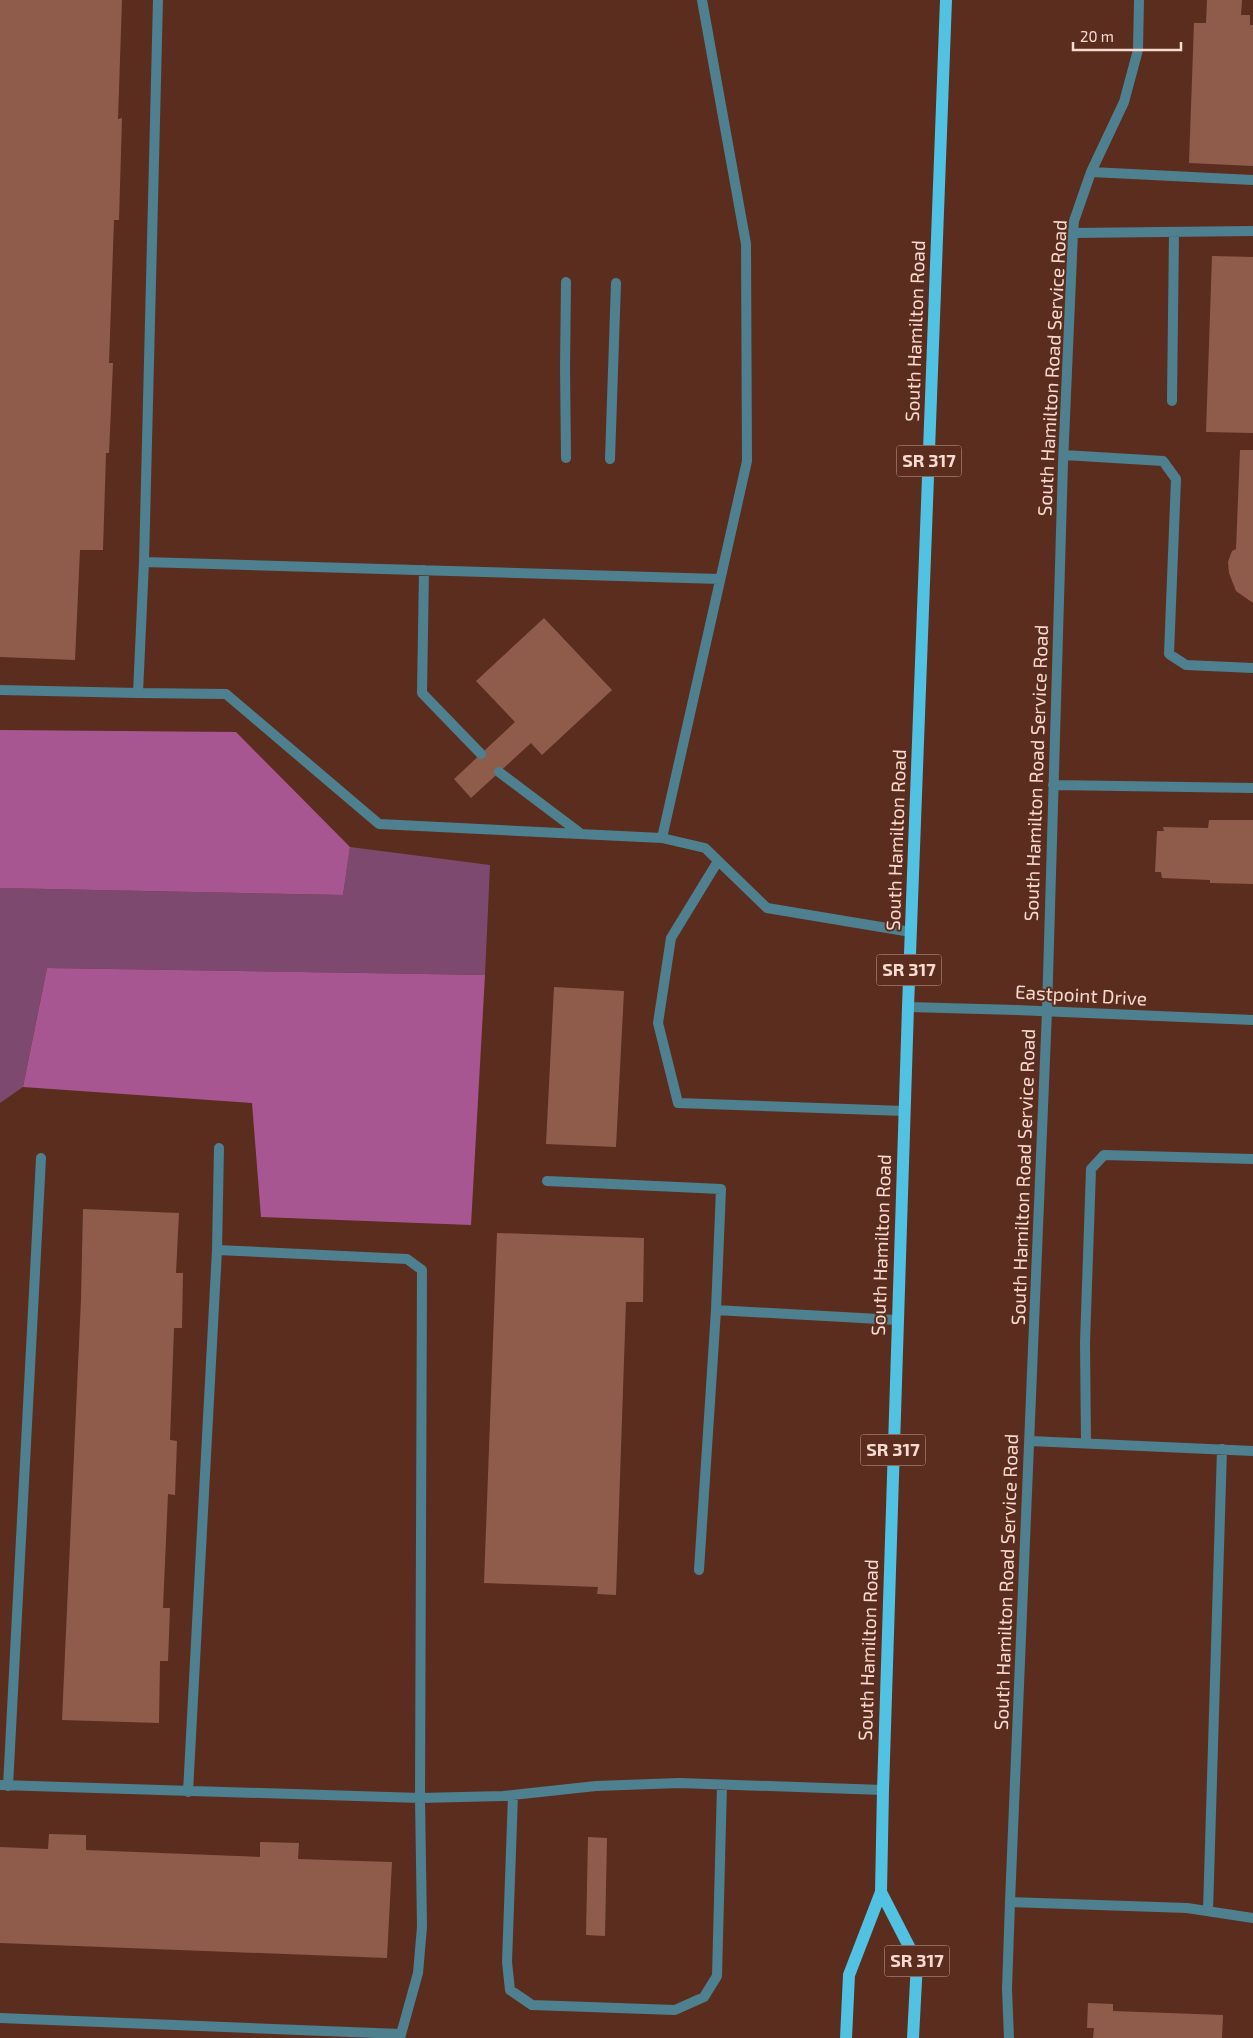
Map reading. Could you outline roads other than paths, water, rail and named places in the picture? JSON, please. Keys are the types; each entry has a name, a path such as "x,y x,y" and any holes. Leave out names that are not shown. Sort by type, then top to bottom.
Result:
{"main road":[{"name":"South Hamilton Road","path":"846,2038 849,1975 881,1892 904,1110 946,0"},
{"name":"South Hamilton Road","path":"881,1892 917,1962 913,2038"}],"street":[{"path":"138,693 144,562 158,0"},
{"path":"662,838 747,461 746,244 702,0"},
{"name":"South Hamilton Road Service Road","path":"1009,2038 1010,1902 1047,1011 1064,455 1073,233 1074,221 1091,172 1124,102 1138,50 1140,0"},
{"path":"1091,172 1253,180"},
{"path":"1073,233 1253,231"},
{"path":"1172,401 1174,232"},
{"path":"566,282 566,458"},
{"path":"610,459 616,283"},
{"path":"1064,455 1162,461 1176,479 1169,654 1186,665 1253,668"},
{"path":"144,562 720,579"},
{"path":"424,570 422,693 481,754"},
{"path":"0,690 226,694 379,824 662,838 705,848 767,908 911,932"},
{"path":"499,772 580,834"},
{"path":"1053,785 1253,788"},
{"path":"718,861 671,938 658,1023 678,1103 904,1110"},
{"name":"Eastpoint Drive","path":"908,1008 1047,1011 1253,1020"},
{"path":"188,1792 216,1250 219,1148"},
{"path":"1086,1443 1085,1344 1091,1169 1104,1155 1253,1159"},
{"path":"41,1158 4,1786 420,1798 513,1795 596,1786 679,1783 883,1790"},
{"path":"547,1181 721,1189 716,1310 699,1570"},
{"path":"0,2018 400,2036 418,1973 422,1927 420,1798 422,1270 407,1259 216,1250"},
{"path":"716,1310 898,1320"},
{"path":"1030,1441 1253,1451"},
{"path":"1208,1911 1222,1449"},
{"path":"513,1795 507,1962 510,1990 532,2006 675,2010 704,1997 716,1976 722,1785"},
{"path":"1010,1902 1186,1908 1253,1918"}]}
